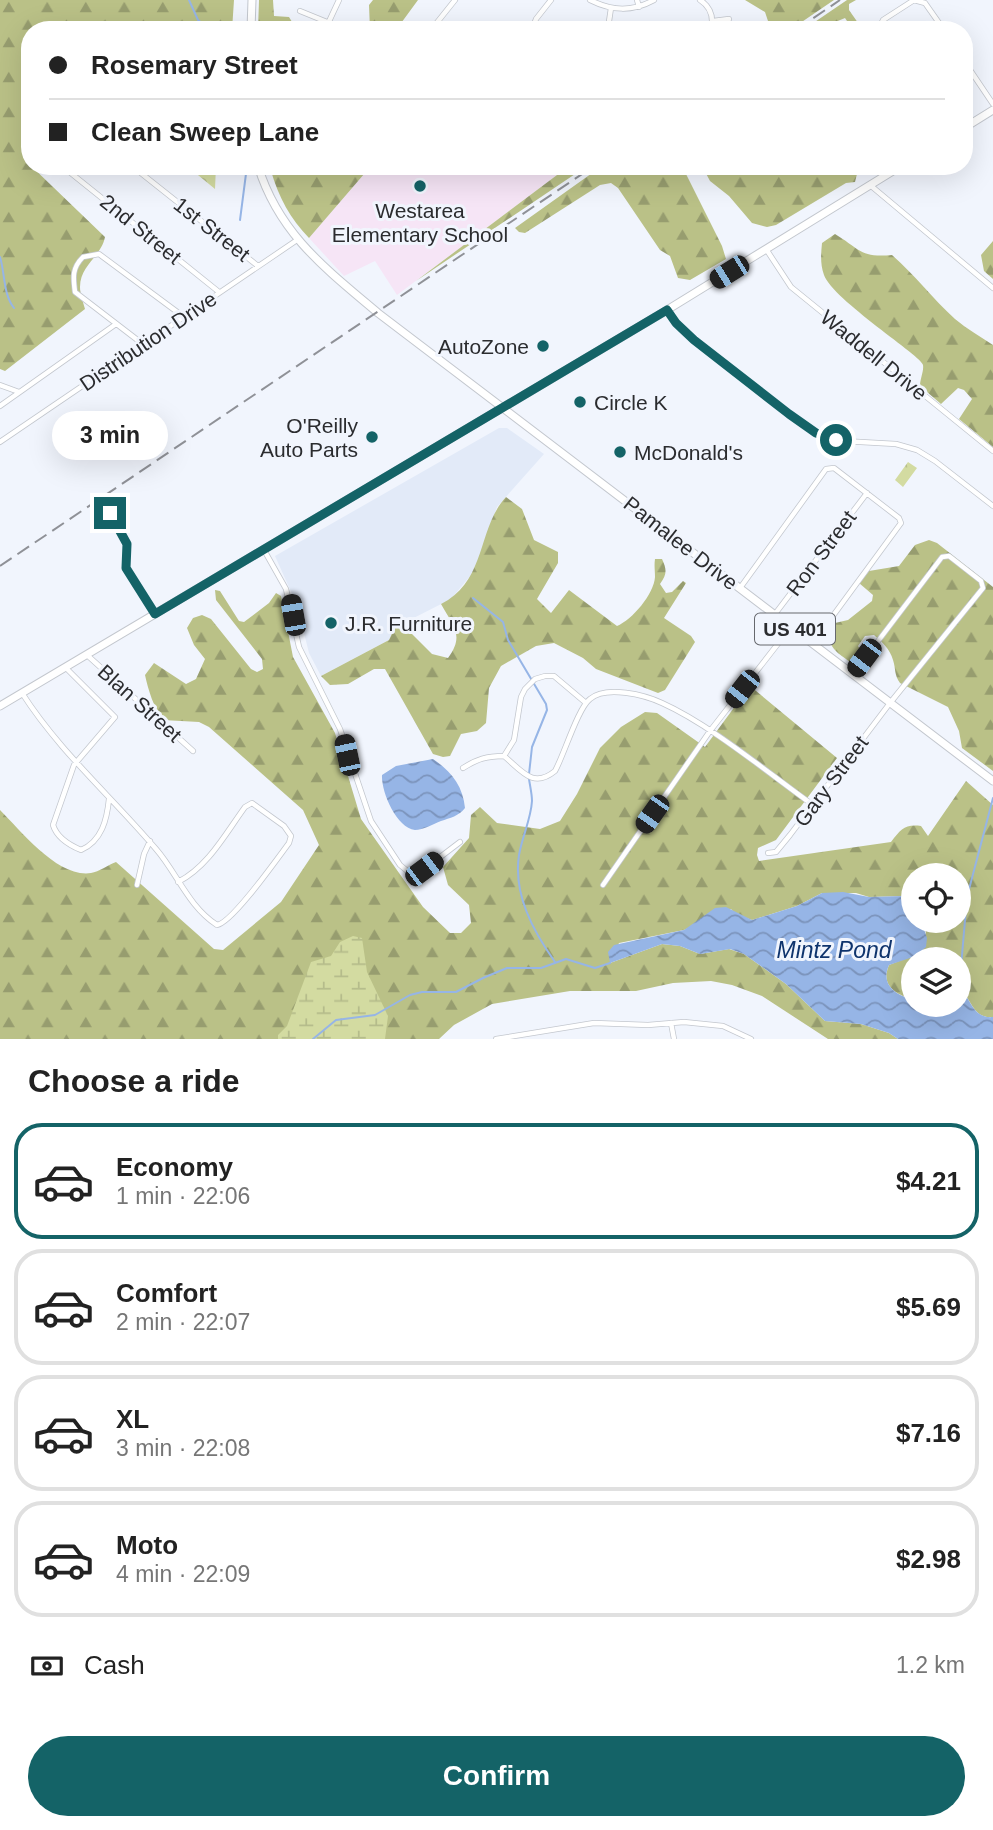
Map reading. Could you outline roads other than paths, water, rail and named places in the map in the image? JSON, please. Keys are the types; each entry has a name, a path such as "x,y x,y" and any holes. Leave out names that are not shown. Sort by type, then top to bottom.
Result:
{"main road":[{"path":"251,21 252,0"},
{"path":"973,122 993,110"},
{"name":"US 401","path":"262,175 273,202 297,240 321,265 378,313 502,407"},
{"path":"0,706 667,310 886,175"},
{"name":"Pamalee Drive","path":"502,407 993,781"}],"street":[{"path":"328,21 339,0"},
{"path":"438,21 455,0"},
{"path":"535,21 551,0"},
{"path":"590,0 611,8 625,9 639,7 654,0"},
{"path":"637,0 639,7"},
{"path":"700,0 709,8 713,21 729,19"},
{"path":"882,21 914,0 925,3 938,21"},
{"path":"609,21 611,8"},
{"path":"300,11 325,21"},
{"path":"973,74 993,104"},
{"name":"2nd Street","path":"73,175 219,292"},
{"name":"1st Street","path":"143,175 258,266"},
{"path":"870,185 993,288"},
{"name":"Distribution Drive","path":"0,442 297,240"},
{"name":"Waddell Drive","path":"766,249 791,287 993,451"},
{"path":"144,345 75,292 73,274 76,264 83,257 99,254 184,317"},
{"path":"667,310 694,340 806,428 836,440 896,444 917,450 993,506"},
{"path":"0,406 116,324"},
{"path":"0,385 20,393"},
{"path":"740,588 825,469 834,468 899,519 899,527 813,643"},
{"name":"Ron Street","path":"775,614 867,493"},
{"path":"110,513 127,544 126,568 155,614"},
{"path":"264,550 284,582 299,647 340,729 371,821 393,854 405,870 418,874 460,842"},
{"name":"Gary Street","path":"768,853 776,852 813,805 983,587 981,582 949,556 943,557 853,674"},
{"path":"603,885 709,731 791,626"},
{"name":"Blan Street","path":"87,655 193,751"},
{"path":"66,668 115,717 71,773 53,825 56,834 81,850 89,847 97,839 107,818 109,799"},
{"path":"504,756 514,740 521,697 535,679 554,677 586,704"},
{"path":"22,693 77,762 150,841 178,882 213,923 223,924 289,844 291,836 284,826 252,803 245,807 206,860 187,878 178,882"},
{"path":"463,768 487,756 504,756 529,777 539,780 548,777 555,771 590,698 602,694 633,693 663,703 709,731 813,805"},
{"path":"137,885 144,853 150,841"},
{"path":"496,1039 594,1023 712,1024 751,1039"},
{"path":"671,1023 674,1039"}],"water":[{"path":"433,759 455,780 462,793 465,808 454,816 425,828 408,828 391,808 382,775 396,766"},
{"name":"Mintz Pond","path":"843,892 869,897 901,896 901,933 925,933 927,938 926,947 901,947 901,961 889,965 888,984 901,995 901,1017 971,1017 971,1004 981,1015 993,1017 993,1039 898,1039 889,1033 861,1024 825,1021 786,984 744,954 730,949 700,954 680,946 662,944 610,963 608,952 614,945 684,930 715,908 726,907 752,920 797,906 822,893"}],"waterway":[{"path":"189,0 199,21"},
{"path":"240,220 246,175"},
{"path":"0,257 6,290 14,308"},
{"path":"473,598 503,622 508,640 546,704 547,710 532,747 529,774"},
{"path":"529,779 532,801 519,855 519,884 532,925 555,962"},
{"path":"963,947 967,897 993,798"},
{"path":"313,1039 336,1020 375,1015 410,995 422,992 456,992 507,968 541,968 566,959 595,968 610,963"}],"railway":[{"path":"809,21 840,0"},
{"path":"0,566 581,175"}],"place":[{"name":"Westarea Elementary School","path":"420,186"},
{"name":"AutoZone","path":"543,346"},
{"name":"Circle K","path":"580,402"},
{"name":"O'Reilly Auto Parts","path":"372,437"},
{"name":"McDonald's","path":"620,452"},
{"name":"J.R. Furniture","path":"331,623"}]}
